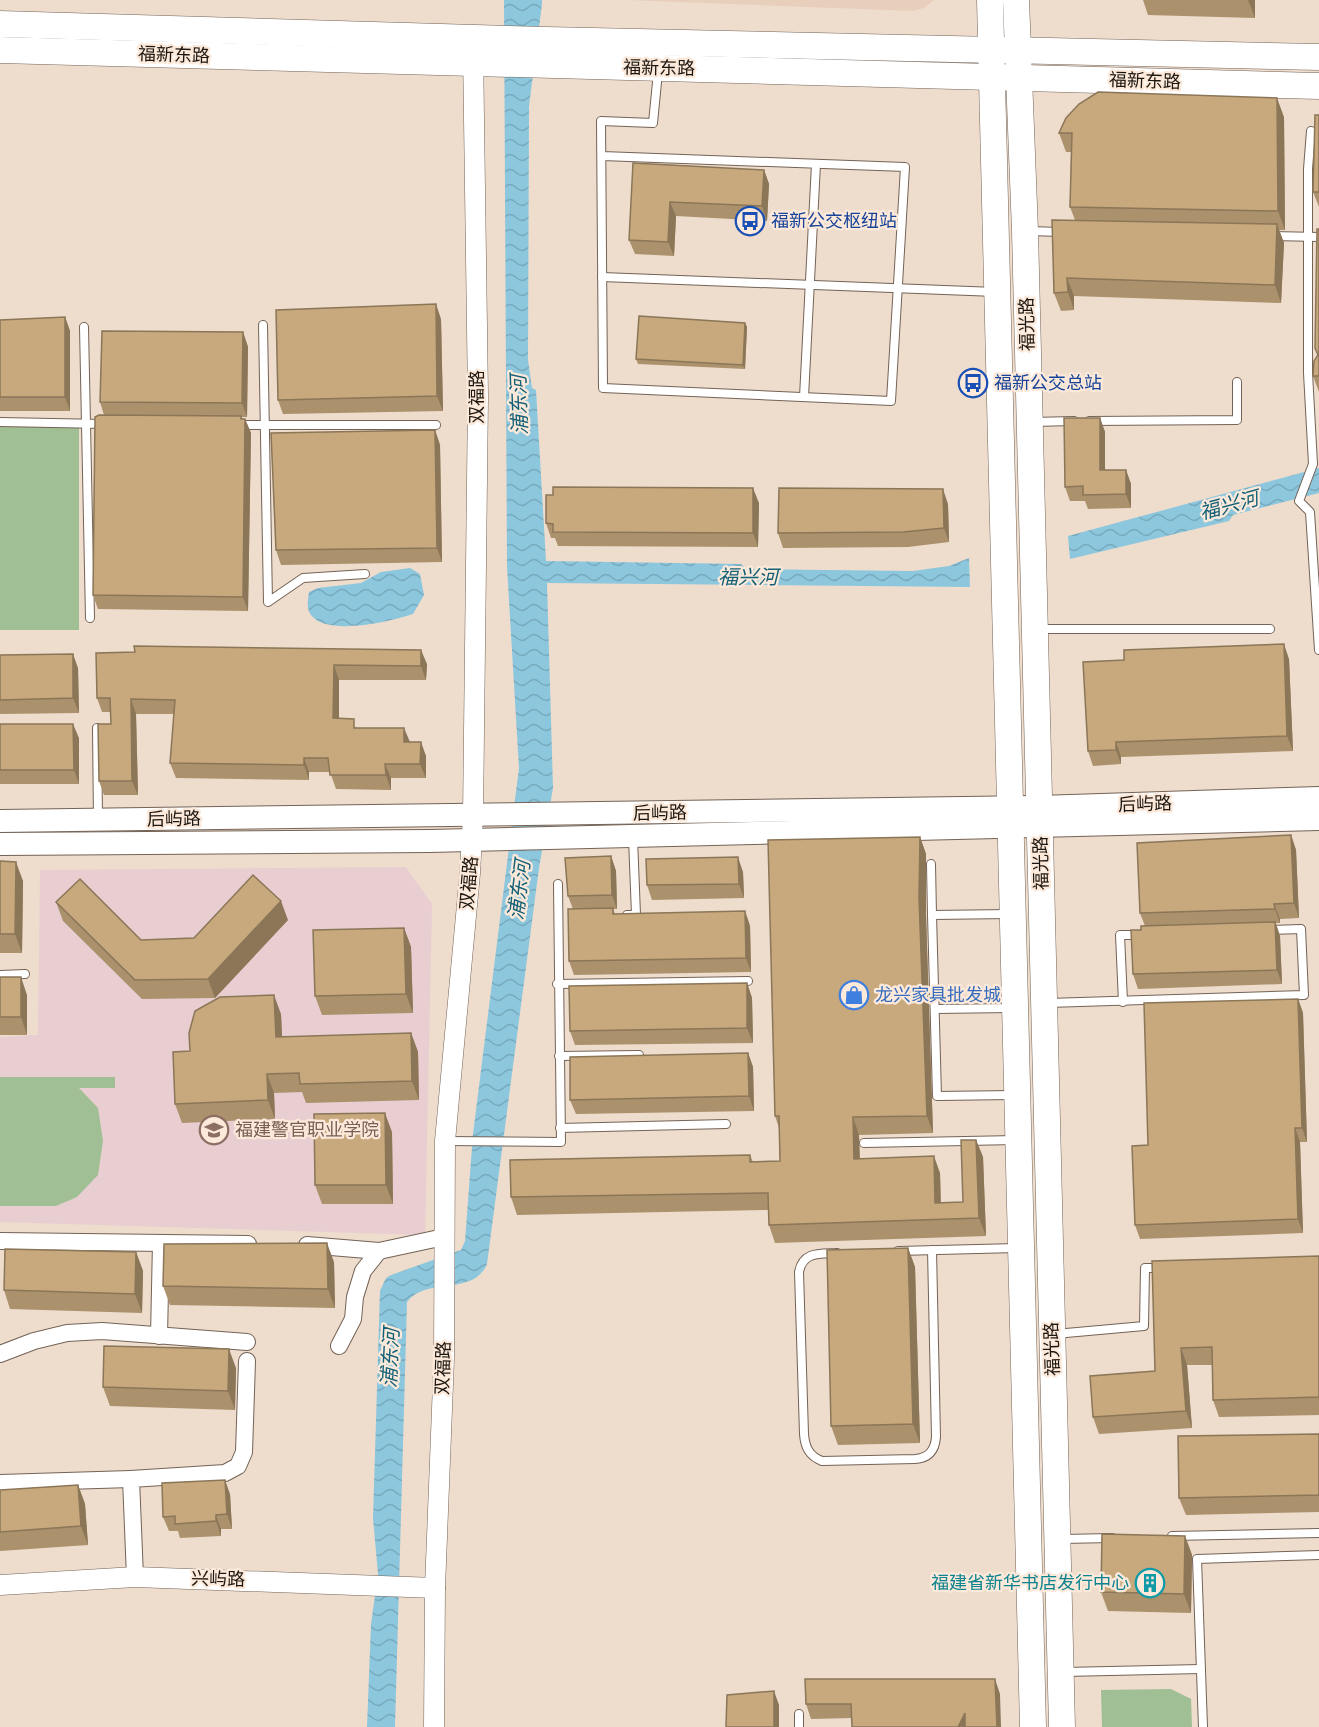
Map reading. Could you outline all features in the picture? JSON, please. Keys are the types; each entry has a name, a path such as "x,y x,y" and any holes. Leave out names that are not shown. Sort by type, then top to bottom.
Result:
{"main road":[{"name":"福光路","path":"990,0 1033,1727"},
{"name":"福光路","path":"1016,0 1021,77 1062,1727"},
{"name":"福新东路","path":"0,24 501,39 1319,57"},
{"name":"福新东路","path":"0,50 1319,86"},
{"name":"后屿路","path":"561,826 633,835 1040,816 1319,798"},
{"name":"后屿路","path":"0,821 473,816 508,826"},
{"name":"后屿路","path":"1040,816 1319,819"},
{"name":"后屿路","path":"561,826 1011,817"},
{"name":"后屿路","path":"0,844 472,839 508,826"},
{"path":"508,826 561,826"}],"street":[{"name":"双福路","path":"434,1727 435,1588 445,1289 445,1141 473,816 478,397 473,38"},
{"path":"0,1241 266,1244"},
{"path":"159,1336 161,1243"},
{"path":"289,1245 335,1245 379,1251 444,1243"},
{"path":"339,1346 353,1319 355,1297 363,1271 379,1251"},
{"path":"0,1354 34,1341 67,1333 102,1331 247,1342"},
{"path":"0,1483 131,1479 225,1473 238,1466 245,1443 247,1362"},
{"path":"131,1479 135,1577"},
{"name":"兴屿路","path":"0,1585 135,1577 435,1588"}],"lane":[{"path":"602,156 905,167 891,401 603,388 601,121 653,123 658,68"},
{"path":"1311,131 1308,169 1308,373 1313,464 1299,501 1310,512 1319,650"},
{"path":"804,397 816,164"},
{"path":"1025,231 1072,232"},
{"path":"1261,236 1319,237"},
{"path":"602,277 996,292"},
{"path":"262,325 268,603 303,578 365,574"},
{"path":"84,327 90,618"},
{"path":"1308,373 1319,373"},
{"path":"1029,422 1237,420 1237,382"},
{"path":"0,422 110,424"},
{"path":"229,425 436,425"},
{"path":"1035,629 1270,629"},
{"path":"97,728 98,820"},
{"path":"633,835 636,915"},
{"path":"931,864 937,1096 1018,1095"},
{"path":"445,1141 561,1142 557,984 558,884"},
{"path":"614,915 648,914"},
{"path":"932,915 1013,914"},
{"path":"559,916 570,916"},
{"path":"1045,1003 1304,995 1300,929 1256,931"},
{"path":"1123,1002 1120,935 1154,934"},
{"path":"0,975 25,974"},
{"path":"557,984 748,981"},
{"path":"935,1009 1016,1008"},
{"path":"559,1056 650,1055"},
{"path":"560,1128 726,1124"},
{"path":"864,1143 1019,1140"},
{"path":"888,1252 1021,1248"},
{"path":"845,1253 812,1254 802,1261 799,1272 804,1434 811,1454 822,1461 915,1459 928,1455 933,1450 936,1437 932,1250"},
{"path":"1051,1335 1144,1326 1145,1268 1168,1268"},
{"path":"1166,1536 1319,1533"},
{"path":"1059,1539 1118,1538"},
{"path":"1203,1727 1197,1559 1319,1555"},
{"path":"1061,1672 1201,1669"},
{"path":"799,1714 799,1727"}],"shaded area":[{"path":"626,0 934,0 924,8 913,11"},
{"name":"福建警官职业学院","path":"406,867 432,904 425,1235 0,1222 0,1037 38,1035 40,870"}],"green space":[{"path":"0,425 79,425 79,630 0,630"},
{"path":"0,1077 115,1077 115,1088 79,1088 98,1108 103,1141 98,1175 77,1197 56,1206 0,1206"},
{"path":"1171,1689 1191,1699 1192,1727 1102,1727 1101,1690"}],"water":[{"path":"504,0 542,0 529,106 528,360 532,388 536,390 546,561 741,564 746,569 913,571 949,566 969,558 970,587 547,583 553,788 539,868 487,1264 480,1274 471,1280 426,1290 415,1294 407,1302 395,1727 367,1727 371,1624 378,1574 373,1518 380,1291 386,1278 391,1275 461,1250 465,1241 473,1134 519,768 507,567"},
{"name":"福兴河","path":"1319,468 1319,493 1233,515 1229,521 1070,559 1068,536"},
{"path":"410,568 420,574 424,595 413,614 376,623 345,626 319,622 309,613 309,592 318,588 361,583 381,572"}],"building":[{"path":"1098,92 1277,98 1278,211 1070,207 1072,133 1059,133 1066,118 1079,104"},
{"path":"1315,115 1319,115 1319,192 1313,192"},
{"path":"633,163 764,170 762,206 670,202 668,242 629,240"},
{"path":"1052,220 1277,224 1275,285 1067,278 1068,292 1054,293"},
{"path":"1317,229 1319,229 1319,376 1313,376 1314,361 1318,355 1315,348"},
{"path":"436,304 437,396 278,400 276,310"},
{"path":"639,316 745,323 743,365 636,359"},
{"path":"65,317 65,397 0,397 0,320"},
{"path":"102,331 243,332 242,403 100,402"},
{"path":"99,415 241,416 241,419 245,419 243,597 93,595 95,417"},
{"path":"1064,418 1100,418 1100,470 1126,470 1126,494 1083,495 1083,486 1065,487"},
{"path":"435,430 437,548 276,550 271,433"},
{"path":"553,487 753,488 753,533 553,532 553,524 546,523 546,495 553,495"},
{"path":"779,488 943,489 944,528 903,532 778,533"},
{"path":"1284,644 1287,736 1116,742 1116,750 1088,751 1083,662 1124,660 1124,650"},
{"path":"134,646 421,650 421,666 334,665 333,718 354,719 354,728 404,728 404,742 421,742 420,764 385,764 386,775 330,775 328,758 304,758 304,765 170,763 175,700 131,699 132,781 99,781 98,724 111,724 110,698 97,698 96,653 135,652"},
{"path":"73,654 73,698 0,700 0,655"},
{"path":"0,724 73,724 74,770 0,770"},
{"path":"1291,835 1294,903 1274,904 1275,909 1140,913 1137,843"},
{"name":"龙兴家具批发城","path":"920,837 919,898 927,1116 853,1117 854,1159 934,1156 935,1203 963,1202 961,1140 976,1140 979,1218 769,1225 768,1193 511,1197 510,1160 750,1155 750,1162 780,1161 779,1116 775,1116 768,840"},
{"path":"611,856 612,895 568,896 565,858"},
{"path":"738,857 739,884 647,885 646,859"},
{"path":"0,861 16,862 15,934 0,934"},
{"path":"253,875 281,901 208,979 135,980 56,902 80,879 141,940 194,938"},
{"path":"613,908 613,914 745,911 746,958 569,961 568,909"},
{"path":"1275,922 1277,970 1133,974 1131,930 1141,930 1141,926"},
{"path":"404,928 406,994 315,996 313,930"},
{"path":"0,977 21,977 21,1017 0,1017"},
{"path":"747,983 747,1028 570,1031 569,986"},
{"path":"274,995 276,1037 411,1033 412,1081 300,1084 299,1073 267,1074 268,1100 175,1104 173,1052 190,1051 189,1033 195,1011 220,997"},
{"path":"1298,999 1302,1128 1295,1128 1298,1219 1135,1225 1132,1146 1148,1145 1144,1003"},
{"path":"748,1053 749,1096 570,1100 570,1057"},
{"path":"385,1113 386,1185 315,1185 314,1114"},
{"path":"327,1243 328,1289 163,1286 164,1244"},
{"path":"908,1248 913,1424 831,1426 827,1250"},
{"path":"5,1249 136,1252 135,1294 4,1290"},
{"path":"1319,1256 1319,1397 1213,1400 1212,1347 1181,1348 1186,1411 1093,1417 1090,1376 1155,1371 1152,1261"},
{"path":"104,1346 229,1349 228,1391 103,1387"},
{"path":"1319,1434 1319,1495 1179,1498 1178,1436"},
{"path":"225,1480 227,1514 216,1515 216,1521 175,1524 175,1516 163,1517 162,1483"},
{"path":"78,1485 81,1526 0,1532 0,1490"},
{"name":"福建省新华书店发行中心","path":"1102,1534 1185,1536 1184,1594 1101,1592"},
{"path":"805,1679 995,1679 997,1727 965,1727 965,1713 958,1727 852,1727 851,1704 806,1704"},
{"path":"774,1691 774,1727 726,1727 727,1695"}],"place":[{"name":"福新公交枢纽站","path":"750,221"},
{"name":"福新公交总站","path":"973,383"},
{"name":"龙兴家具批发城","path":"854,995"},
{"name":"福建警官职业学院","path":"214,1130"},
{"name":"福建省新华书店发行中心","path":"1150,1583"}],"water label":[{"name":"浦东河","path":"519,405"},
{"name":"浦东河","path":"519,890"},
{"name":"浦东河","path":"390,1358"}]}
